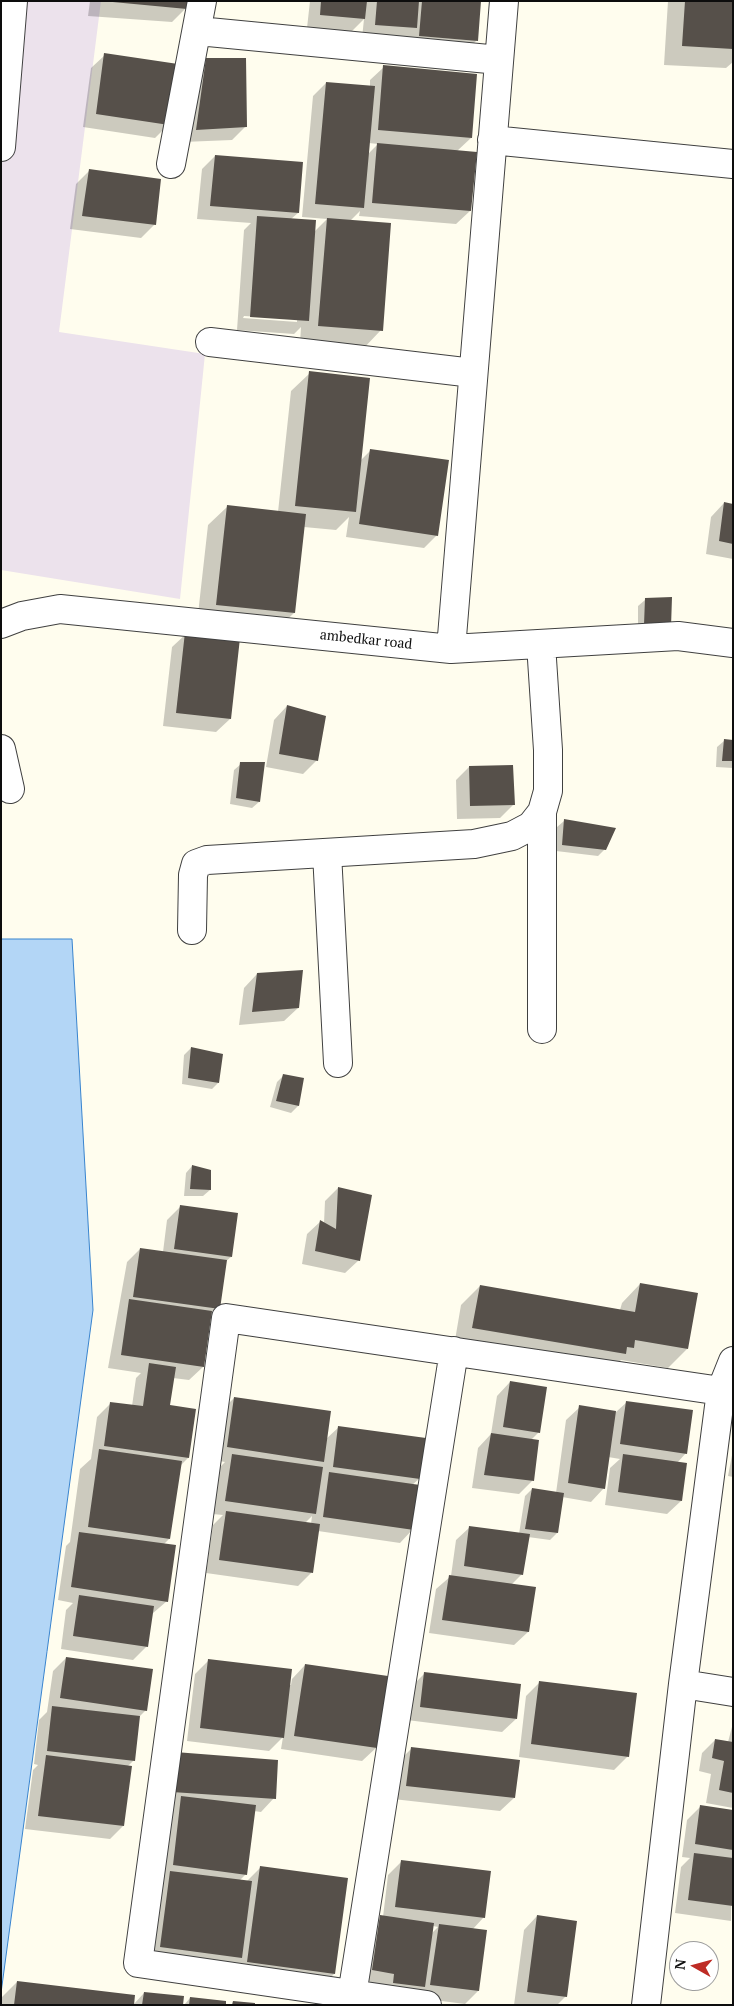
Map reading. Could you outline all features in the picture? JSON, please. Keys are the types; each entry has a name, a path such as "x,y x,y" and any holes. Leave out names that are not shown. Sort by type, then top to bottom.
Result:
{"street":[{"path":"1,147 13,1"},
{"path":"172,164 202,1"},
{"path":"451,649 504,1"},
{"path":"198,31 499,60"},
{"path":"492,140 733,164"},
{"path":"210,342 473,373"},
{"name":"ambedkar road","path":"1,624 22,616 60,609 451,649 678,636 733,643"},
{"path":"541,644 548,750 548,792 542,812 542,1029"},
{"path":"1,749 10,789"},
{"path":"192,930 192,885 196,864 207,860 474,844 512,836 531,826 542,812"},
{"path":"327,853 338,1063"},
{"path":"427,2005 138,1962 226,1318 721,1391"},
{"path":"352,1995 454,1351"},
{"path":"646,2005 683,1684 721,1391 733,1361"},
{"path":"683,1684 733,1692"}],"shaded area":[{"path":"1,1 101,1 59,332 205,354 180,599 1,570"}],"water":[{"path":"1,939 72,939 93,1310 1,1993"}],"building":[{"path":"102,1 187,1 187,9"},
{"path":"321,1 367,1 365,19 320,15"},
{"path":"377,1 419,1 417,28 375,25"},
{"path":"422,1 481,1 478,41 419,36"},
{"path":"685,1 733,1 733,49 682,46"},
{"path":"104,53 178,64 169,125 96,114"},
{"path":"206,58 246,58 247,127 196,130"},
{"path":"383,65 477,74 472,138 378,130"},
{"path":"326,82 375,86 364,208 315,204"},
{"path":"377,143 477,152 471,211 372,203"},
{"path":"215,155 303,162 299,213 210,206"},
{"path":"89,169 161,179 156,225 82,216"},
{"path":"257,216 316,220 309,321 250,317"},
{"path":"327,218 391,223 383,331 318,326"},
{"path":"309,371 370,378 356,512 295,506"},
{"path":"370,449 449,460 438,536 359,524"},
{"path":"724,502 733,504 733,544 719,541"},
{"path":"227,505 306,514 295,613 216,605"},
{"path":"672,597 671,627 644,625 645,598"},
{"path":"185,632 240,638 231,719 176,713"},
{"path":"287,705 326,716 318,761 279,754"},
{"path":"724,739 733,740 733,761 722,761"},
{"path":"240,762 265,762 260,802 236,798"},
{"path":"513,765 515,805 470,806 469,766"},
{"path":"564,819 616,828 606,850 562,845"},
{"path":"303,970 299,1008 252,1012 257,973"},
{"path":"191,1047 223,1054 219,1083 188,1078"},
{"path":"283,1074 304,1078 299,1106 276,1101"},
{"path":"192,1165 211,1170 211,1190 190,1189"},
{"path":"338,1187 372,1195 360,1261 315,1251 320,1220 336,1229"},
{"path":"180,1205 238,1213 232,1257 174,1249"},
{"path":"140,1248 227,1260 220,1309 133,1297"},
{"path":"640,1283 698,1293 688,1349 635,1340 634,1348 627,1347 626,1354 472,1328 480,1285 635,1312"},
{"path":"129,1299 212,1311 204,1367 121,1355"},
{"path":"149,1363 176,1367 170,1405 196,1409 189,1458 104,1446 110,1402 143,1406"},
{"path":"510,1381 547,1387 540,1433 503,1427"},
{"path":"234,1397 331,1411 324,1462 227,1447"},
{"path":"626,1401 693,1410 687,1454 620,1444"},
{"path":"579,1405 616,1411 605,1489 568,1483"},
{"path":"338,1426 426,1438 420,1479 333,1467"},
{"path":"491,1433 539,1440 534,1481 484,1475"},
{"path":"99,1449 182,1461 170,1539 88,1527"},
{"path":"232,1454 323,1467 316,1514 225,1501"},
{"path":"623,1454 687,1463 682,1501 618,1492"},
{"path":"329,1472 420,1485 414,1530 323,1517"},
{"path":"532,1488 564,1493 558,1533 525,1529"},
{"path":"226,1511 320,1524 313,1573 219,1560"},
{"path":"469,1526 530,1534 523,1575 464,1566"},
{"path":"79,1532 176,1545 168,1602 71,1587"},
{"path":"449,1575 536,1587 529,1632 442,1620"},
{"path":"79,1595 154,1606 148,1647 73,1636"},
{"path":"66,1657 153,1669 147,1711 60,1698"},
{"path":"208,1659 292,1669 284,1738 200,1728"},
{"path":"305,1664 388,1676 377,1748 294,1736"},
{"path":"424,1672 521,1684 517,1719 420,1707"},
{"path":"539,1681 637,1693 629,1757 531,1744"},
{"path":"52,1706 140,1716 135,1761 47,1751"},
{"path":"715,1739 733,1742 733,1793 719,1790 724,1761 712,1758"},
{"path":"411,1747 520,1760 515,1798 406,1786"},
{"path":"175,1752 278,1760 276,1799 172,1792"},
{"path":"46,1755 132,1766 124,1826 38,1816"},
{"path":"181,1796 256,1805 247,1875 173,1865"},
{"path":"700,1805 733,1810 733,1850 695,1844"},
{"path":"694,1853 733,1858 733,1906 688,1900"},
{"path":"401,1860 491,1871 485,1918 395,1907"},
{"path":"260,1866 348,1878 335,1974 247,1962"},
{"path":"170,1871 252,1881 242,1958 160,1947"},
{"path":"380,1915 434,1923 425,1987 393,1983 394,1974 372,1970"},
{"path":"537,1915 577,1921 567,1997 527,1992"},
{"path":"439,1924 487,1930 479,1991 430,1985"},
{"path":"17,1981 135,1995 134,2005 14,2005"},
{"path":"144,1992 184,1996 183,2005 142,2005"},
{"path":"190,1997 226,2001 226,2005 189,2005"},
{"path":"233,2001 255,2003 255,2005 232,2005"}]}
